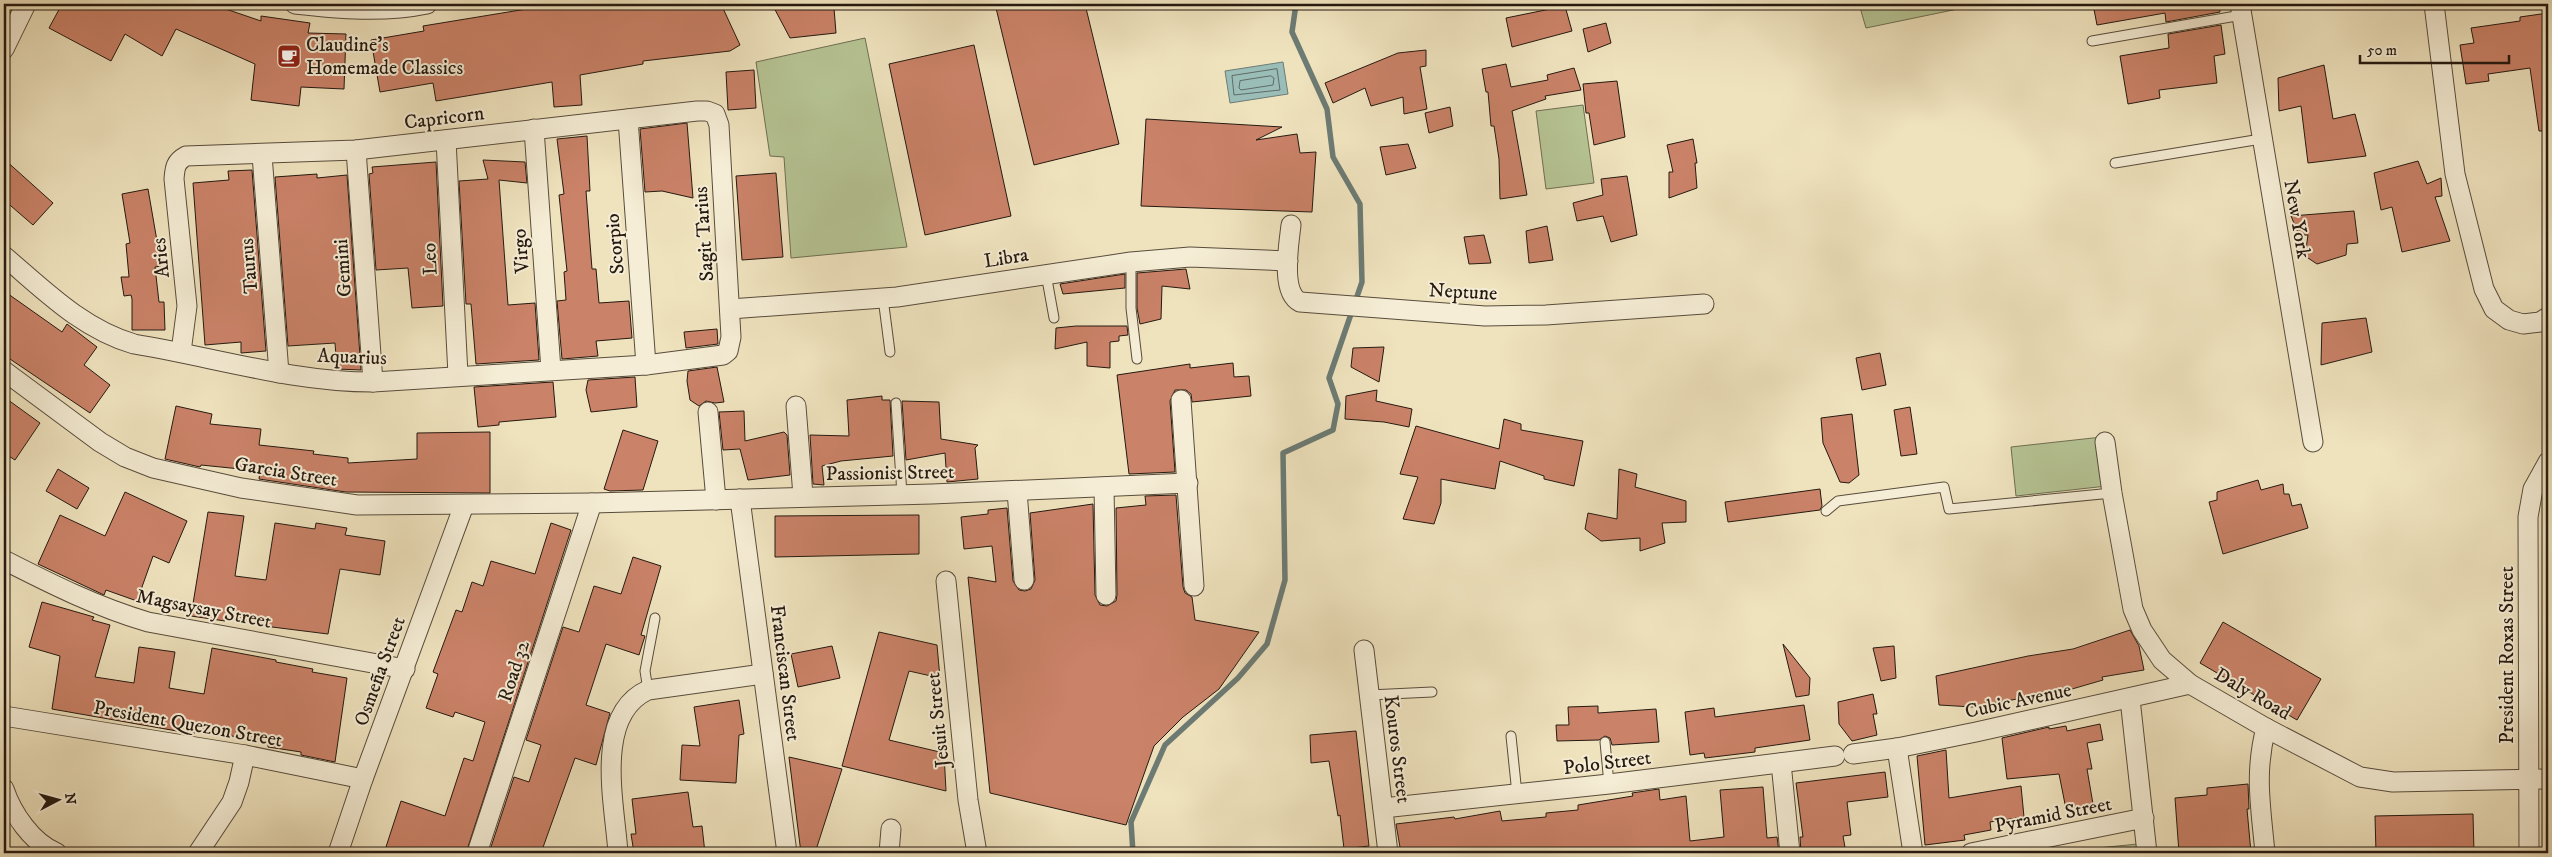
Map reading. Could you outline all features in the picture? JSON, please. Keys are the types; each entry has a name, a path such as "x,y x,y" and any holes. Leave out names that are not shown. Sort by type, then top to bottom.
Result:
{"street":[{"path":"4,49 26,4"},
{"path":"295,4 333,8 428,4"},
{"path":"2434,4 2455,174 2484,288 2494,309 2509,320 2523,324 2540,322 2548,318"},
{"name":"New York","path":"2241,9 2261,139 2313,442"},
{"name":"Capricorn","path":"178,160 195,155 262,155 356,150 707,111 715,114"},
{"name":"Sagit Tarius","path":"715,114 719,125 730,309 731,337 728,351"},
{"name":"Scorpio","path":"628,119 646,364"},
{"name":"Virgo","path":"534,129 550,370"},
{"name":"Leo","path":"446,140 458,375"},
{"name":"Gemini","path":"356,150 373,382"},
{"name":"Taurus","path":"262,155 280,373"},
{"name":"Aries","path":"178,160 174,179 187,306 181,352"},
{"name":"Neptune","path":"1291,225 1288,261 1289,287 1295,299 1300,302 1485,316 1546,315 1704,304"},
{"name":"Aquarius","path":"4,256 74,315 113,338 134,344 280,373 331,380 373,382 646,364 723,356 728,351"},
{"name":"Libra","path":"730,309 883,298 1131,262 1190,258 1288,261"},
{"name":"Garcia Street","path":"4,371 100,442 125,457 153,468 241,488 357,505 592,503"},
{"path":"1181,400 1194,586"},
{"path":"796,406 802,496"},
{"path":"708,412 716,500"},
{"name":"Daly Road","path":"2105,442 2112,493 2133,609 2142,630 2162,660 2190,684 2266,728 2360,777 2393,782 2548,779"},
{"name":"President Roxas Street","path":"2529,853 2528,517 2533,488 2548,462"},
{"name":"Passionist Street","path":"592,503 802,496 902,495 1188,483"},
{"path":"1104,487 1106,596"},
{"path":"1017,491 1024,580"},
{"name":"Franciscan Street","path":"740,499 787,853"},
{"name":"Road 32","path":"477,853 592,503"},
{"name":"Osmeña Street","path":"338,853 363,779 464,505"},
{"name":"Magsaysay Street","path":"4,560 68,593 140,620 405,668"},
{"name":"Jesuit Street","path":"946,581 968,800 977,853"},
{"name":"Kouros Street","path":"1364,650 1388,853"},
{"path":"618,853 611,758 613,738 625,708 637,695 648,690 763,674"},
{"name":"Cubic Avenue","path":"1844,755 1897,748 2130,699 2190,684"},
{"path":"2130,699 2144,818 2146,853"},
{"name":"President Quezon Street","path":"4,716 245,754 363,779"},
{"path":"2265,853 2258,773 2260,752 2266,728"},
{"path":"1897,748 1913,853"},
{"path":"198,853 232,802 239,782 245,754"},
{"name":"Polo Street","path":"1383,808 1609,784 1844,755"},
{"path":"1781,763 1790,853"},
{"path":"4,788 13,812 51,850 58,853"},
{"name":"Pyramid Street","path":"1971,853 2026,848 2144,818"},
{"path":"889,853 891,829"}],"lane":[{"path":"2092,41 2241,9"},
{"path":"2115,162 2261,139"},
{"path":"1131,262 1131,308 1137,359"},
{"path":"1046,273 1054,318"},
{"path":"883,298 890,352"},
{"path":"896,403 902,495"},
{"path":"1826,511 1838,502 1944,487 1949,509 2112,493"},
{"path":"648,690 645,671 655,618"},
{"path":"1369,695 1432,692"},
{"path":"1511,736 1517,794"},
{"path":"1605,742 1609,784"}],"green space":[{"path":"1859,4 1982,4 1866,28"},
{"path":"865,38 907,247 791,258 784,157 770,156 756,62"},
{"path":"1583,105 1594,183 1546,189 1536,111"},
{"path":"2102,437 2107,486 2016,496 2011,447"},
{"path":"2138,844 2139,853 2046,853"}],"water":[{"path":"1283,62 1288,94 1230,103 1225,71"}],"building":[{"path":"62,4 211,4 261,21 261,16 310,23 308,33 346,34 344,89 301,87 299,106 251,100 255,64 176,29 162,56 125,34 111,61 49,28"},
{"path":"557,4 721,4 740,45 730,51 643,61 643,64 580,75 582,105 554,107 552,82 436,101 433,83 380,92 371,40 424,31 423,26"},
{"path":"772,4 819,4 834,8 836,33 790,38"},
{"path":"995,4 1085,4 1119,144 1034,165"},
{"path":"2093,4 2219,4 2220,12 2166,22 2165,13 2097,25"},
{"path":"1565,6 1572,31 1512,47 1506,18"},
{"path":"2548,13 2548,131 2539,131 2530,68 2488,74 2489,81 2466,84 2460,45 2474,43 2471,28 2520,21 2520,17"},
{"path":"1606,23 1611,43 1588,52 1583,29"},
{"path":"2221,25 2225,54 2214,56 2217,83 2159,90 2160,98 2128,104 2120,56 2169,48 2168,34"},
{"path":"974,45 1011,216 925,235 889,64"},
{"path":"1426,50 1426,66 1420,67 1427,109 1404,114 1403,97 1371,106 1365,88 1333,103 1325,83 1398,53"},
{"path":"1506,64 1511,87 1548,80 1547,75 1574,68 1581,90 1545,96 1546,99 1512,111 1527,195 1500,199 1499,159 1494,126 1491,126 1488,92 1486,92 1482,69"},
{"path":"2324,65 2333,119 2355,114 2366,156 2308,163 2301,106 2279,111 2278,78"},
{"path":"754,70 756,108 728,110 726,72"},
{"path":"1617,81 1625,137 1594,145 1589,113 1586,113 1583,84"},
{"path":"1450,107 1453,126 1429,133 1425,113"},
{"path":"1146,119 1282,127 1256,140 1297,134 1300,153 1316,152 1312,212 1141,206"},
{"path":"687,123 693,198 662,191 645,192 640,129"},
{"path":"587,136 590,191 586,191 592,269 596,269 599,303 629,301 632,338 596,341 598,356 562,359 557,301 566,300 564,272 567,271 559,195 564,194 557,139"},
{"path":"1693,139 1697,163 1695,163 1697,188 1669,198 1669,172 1673,172 1667,145"},
{"path":"1408,144 1416,168 1386,175 1380,147"},
{"path":"4,159 53,203 33,225 4,200"},
{"path":"483,160 525,162 527,183 499,180 508,305 535,303 539,360 476,364 471,304 466,304 459,181 488,179"},
{"path":"2418,161 2427,184 2441,178 2442,196 2435,197 2450,241 2402,252 2392,207 2381,210 2374,173"},
{"path":"436,162 443,306 412,308 408,268 376,270 369,174 373,173 372,167"},
{"path":"252,170 266,351 241,353 241,342 205,345 193,183 229,180 228,171"},
{"path":"776,173 783,257 742,260 736,176"},
{"path":"317,174 317,178 347,175 361,370 337,369 335,343 288,346 275,177"},
{"path":"1627,176 1637,235 1611,242 1603,216 1577,221 1573,203 1603,195 1601,179"},
{"path":"148,189 157,241 159,240 161,266 155,267 159,302 164,302 165,330 132,330 132,299 131,295 124,296 121,277 129,277 126,244 130,243 122,194"},
{"path":"2354,211 2358,243 2347,244 2346,255 2317,264 2305,256 2308,235 2299,235 2291,216"},
{"path":"1547,226 1553,260 1529,263 1526,231"},
{"path":"1484,235 1491,263 1469,264 1464,237"},
{"path":"1186,269 1190,289 1162,286 1161,319 1140,324 1137,308 1137,273"},
{"path":"1125,274 1125,288 1063,294 1060,284"},
{"path":"4,291 62,332 67,324 97,347 84,365 110,385 90,413 4,355"},
{"path":"2366,318 2372,352 2321,365 2322,323"},
{"path":"1127,326 1128,335 1119,336 1119,341 1110,342 1110,368 1087,366 1087,342 1055,349 1056,328"},
{"path":"717,329 718,344 686,348 684,332"},
{"path":"1384,347 1379,382 1351,367 1353,348"},
{"path":"1880,353 1886,385 1862,390 1856,358"},
{"path":"1233,363 1234,377 1249,376 1251,396 1192,402 1191,394 1186,390 1175,390 1170,401 1175,472 1129,474 1117,375 1190,364 1190,368"},
{"path":"717,367 724,402 706,401 699,406 690,400 687,381 688,371"},
{"path":"635,377 637,407 591,412 586,390 588,380"},
{"path":"553,382 556,417 499,422 499,425 478,427 474,387"},
{"path":"1377,390 1376,401 1412,409 1409,427 1384,422 1345,419 1346,396"},
{"path":"882,396 882,400 890,400 893,456 841,461 822,466 824,485 813,484 810,435 849,436 847,400"},
{"path":"4,397 40,423 15,460 4,453"},
{"path":"902,401 939,402 941,439 978,445 975,448 978,479 947,482 945,453 906,460"},
{"path":"176,406 212,414 210,424 261,429 259,445 314,451 313,454 348,458 348,463 417,459 417,433 490,432 490,493 346,492 259,479 260,471 201,465 200,467 165,459"},
{"path":"1910,407 1917,454 1901,456 1894,410"},
{"path":"744,411 745,441 784,432 787,435 790,475 748,480 740,449 723,450 719,412"},
{"path":"1852,414 1859,475 1849,483 1840,482 1823,443 1821,418"},
{"path":"1504,419 1521,424 1521,430 1583,441 1574,486 1544,479 1544,476 1500,461 1495,489 1441,479 1441,503 1434,524 1403,519 1418,477 1400,474 1416,426 1499,449"},
{"path":"623,430 658,441 643,490 610,491 604,489"},
{"path":"58,469 89,488 77,509 46,491"},
{"path":"1619,469 1637,474 1635,487 1686,501 1686,522 1662,523 1665,543 1640,551 1640,538 1601,541 1585,529 1588,513 1617,519"},
{"path":"2258,480 2261,490 2283,484 2284,494 2289,494 2292,506 2301,504 2308,528 2223,554 2209,502 2217,500 2217,492"},
{"path":"1820,489 1822,506 1820,510 1728,522 1725,502"},
{"path":"125,492 187,521 169,563 153,556 137,601 106,590 104,595 38,564 60,515 105,536"},
{"path":"1176,495 1183,587 1185,593 1192,597 1195,620 1259,632 1219,689 1183,717 1154,746 1126,825 990,793 968,577 996,582 992,546 964,549 961,517 988,514 988,510 1007,508 1013,581 1019,590 1025,591 1031,589 1035,580 1030,513 1093,504 1095,595 1100,605 1107,606 1116,601 1117,595 1116,508 1146,505 1145,496"},
{"path":"208,512 244,516 235,576 266,580 275,523 315,529 316,523 347,528 345,535 385,541 380,575 340,569 328,634 264,626 265,624 225,618 225,621 191,616"},
{"path":"919,515 919,554 775,557 775,516"},
{"path":"551,523 571,530 466,853 384,853 401,801 445,816 464,758 473,761 485,722 455,712 453,717 426,708 438,674 433,672 456,610 462,612 472,582 483,586 491,561 535,574"},
{"path":"633,557 661,566 641,635 645,636 639,655 606,644 586,705 610,713 596,765 575,758 541,853 489,853 514,777 529,782 541,745 526,740 563,627 579,632 594,586 621,594"},
{"path":"42,602 94,617 92,620 110,625 95,677 134,683 139,647 175,652 169,688 204,694 212,648 276,660 276,662 313,669 312,672 347,678 335,762 301,755 301,752 268,747 268,743 232,736 194,730 194,734 52,709 60,656 29,647"},
{"path":"2223,622 2321,679 2297,720 2200,663"},
{"path":"2130,630 2139,646 2144,670 2102,677 2103,680 2072,689 1973,707 1939,705 1936,676 2028,656 2073,649"},
{"path":"879,632 937,645 940,678 909,671 889,740 944,753 946,791 842,766"},
{"path":"1783,644 1810,678 1809,695 1796,697"},
{"path":"832,646 840,678 798,687 791,654"},
{"path":"1894,646 1896,678 1881,681 1873,648"},
{"path":"1873,694 1877,714 1873,714 1877,735 1852,741 1839,724 1838,702"},
{"path":"739,700 744,734 739,735 736,783 680,780 682,745 700,746 694,707"},
{"path":"1804,705 1810,740 1755,748 1755,752 1705,758 1704,753 1690,755 1685,712 1714,708 1715,717"},
{"path":"1598,706 1598,713 1656,709 1659,742 1612,745 1610,738 1605,736 1599,740 1557,741 1556,725 1569,725 1568,707"},
{"path":"2100,724 2103,740 2087,743 2092,769 2087,769 2093,804 2066,809 2059,774 2007,779 2002,738 2049,727 2049,729 2066,726 2067,731"},
{"path":"1356,731 1369,846 1344,849 1340,815 1338,816 1329,761 1311,763 1310,735"},
{"path":"1946,750 1949,798 2021,786 2024,817 1990,822 1991,830 1964,835 1965,840 1925,845 1917,756"},
{"path":"789,757 842,769 815,853 801,853"},
{"path":"1885,772 1888,797 1847,802 1851,835 1843,836 1846,853 1801,853 1800,837 1803,837 1796,783"},
{"path":"2248,784 2249,809 2247,809 2251,853 2179,853 2175,798 2207,795 2207,788"},
{"path":"1763,787 1767,838 1777,837 1779,853 1495,853 1495,850 1468,853 1401,853 1396,824 1454,817 1455,819 1500,811 1502,821 1546,817 1546,813 1578,810 1578,805 1633,796 1632,793 1659,789 1660,800 1686,796 1690,841 1724,837 1720,790"},
{"path":"688,792 693,827 702,826 705,853 634,853 631,834 636,834 632,799"},
{"path":"2473,814 2474,853 2376,853 2375,816"}],"waterway":[{"path":"1133,853 1131,822 1165,745 1238,678 1267,644 1285,580 1283,453 1333,430 1338,404 1329,378 1362,282 1360,204 1333,157 1327,109 1292,32 1296,4"}],"place":[{"name":"Claudine's Homemade Classics","path":"289,56"}]}
